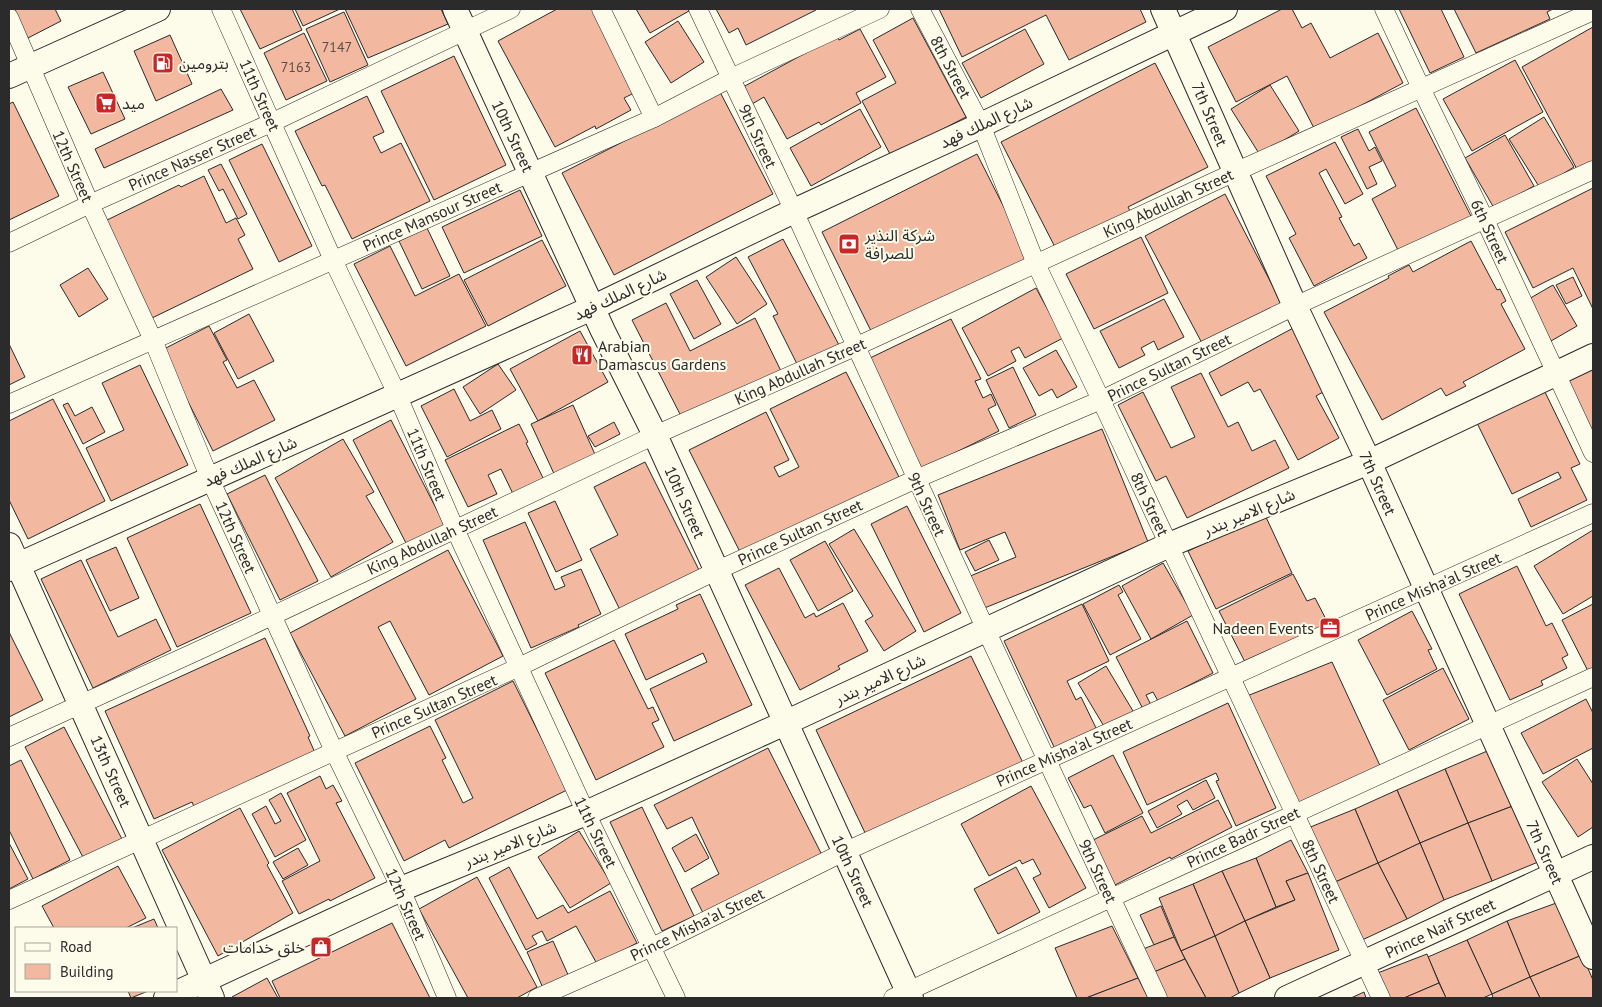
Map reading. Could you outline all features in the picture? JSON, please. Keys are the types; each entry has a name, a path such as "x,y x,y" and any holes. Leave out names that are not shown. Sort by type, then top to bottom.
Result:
{"street":[{"path":"19,72 158,9"},
{"name":"11th Street","path":"221,9 333,260 397,394 455,529 586,812 676,998"},
{"name":"10th Street","path":"455,9 592,308 655,435 844,852 904,996"},
{"name":"Prince Nasser Street","path":"9,243 90,204 273,122 510,9"},
{"path":"602,9 654,118"},
{"name":"9th Street","path":"698,9 1158,998"},
{"name":"Prince Mansour Street","path":"9,404 654,118 731,78 880,9"},
{"name":"8th Street","path":"920,9 981,125 1036,264 1381,998"},
{"name":"7th Street","path":"1164,9 1295,306 1369,462 1593,957"},
{"name":"شارع الملك فهد","path":"12,560 210,479 592,308 1225,9"},
{"name":"6th Street","path":"1384,9 1485,220 1593,454"},
{"name":"King Abdullah Street","path":"9,736 204,648 655,435 855,347 1235,172 1593,11"},
{"name":"12th Street","path":"9,17 19,72 90,204 153,340 210,479 334,751 401,889 447,998"},
{"name":"Prince Sultan Street","path":"9,900 519,667 716,571 916,479 1101,400 1295,306 1593,170"},
{"name":"شارع الامير بندر","path":"166,998 208,989 401,889 586,812 785,723 1169,545 1369,462 1593,356"},
{"name":"Prince Misha'al Street","path":"537,998 652,947 844,852 1593,513"},
{"name":"13th Street","path":"12,560 80,703 208,989"},
{"name":"Prince Badr Street","path":"904,996 1111,898 1593,677"},
{"name":"Prince Naif Street","path":"1287,998 1593,857"}],"building":[{"path":"11,9 55,9 61,21 26,39"},
{"path":"240,9 292,9 302,30 260,49"},
{"path":"295,9 340,9 303,26"},
{"path":"345,9 441,9 448,24 368,58"},
{"path":"557,9 593,9 638,91 624,98 631,110 596,129 595,126 555,147 498,41"},
{"path":"636,9 688,9 689,11 650,33"},
{"path":"716,9 816,10 746,45 738,28 729,33"},
{"path":"939,9 1140,9 1146,22 1069,60 1046,15 962,57"},
{"path":"1282,9 1292,9 1302,28 1311,23 1330,58 1378,33 1403,83 1315,130 1287,76 1236,102 1208,47"},
{"path":"1399,9 1441,9 1464,57 1430,73"},
{"path":"1454,9 1553,9 1547,12 1550,19 1476,53"},
{"path":"344,12 368,65 330,82 306,29"},
{"path":"913,18 966,117 891,156 862,101 896,83 873,40"},
{"path":"678,21 704,62 671,83 645,42"},
{"path":"1593,27 1593,165 1579,173 1522,67"},
{"path":"860,29 886,77 856,93 861,103 821,125 819,122 787,139 764,97 752,104 743,87 837,36 839,40"},
{"path":"1025,29 1044,64 981,98 962,63"},
{"path":"304,33 327,81 286,100 264,53"},
{"path":"170,35 192,84 156,101 134,51"},
{"path":"454,56 506,165 434,200 381,91"},
{"path":"1515,60 1543,112 1472,151 1443,99"},
{"path":"1155,63 1208,167 1128,207 1130,211 1056,249 1001,142"},
{"path":"103,72 125,119 91,134 68,87"},
{"path":"1270,85 1299,131 1260,155 1231,109"},
{"path":"221,89 233,110 104,168 95,149"},
{"path":"720,92 773,194 614,275 562,173"},
{"path":"367,96 384,132 373,137 381,153 401,143 430,201 352,239 325,185 322,186 295,131"},
{"path":"13,102 59,196 9,220 9,104"},
{"path":"1416,108 1472,218 1400,254 1372,199 1396,186 1369,132"},
{"path":"860,109 881,147 811,186 790,148"},
{"path":"1544,117 1574,167 1540,188 1509,139"},
{"path":"1358,129 1369,151 1375,147 1382,161 1369,167 1377,184 1367,189 1341,137"},
{"path":"1505,135 1534,186 1494,208 1465,158"},
{"path":"1335,142 1363,194 1345,204 1326,169 1319,173 1342,217 1339,218 1354,246 1359,243 1367,258 1314,286 1289,238 1296,234 1266,176"},
{"path":"262,144 312,246 279,262 229,160"},
{"path":"977,154 1030,259 874,337 822,232"},
{"path":"221,164 247,214 238,219 223,189 219,191 208,170"},
{"path":"204,176 226,223 236,218 245,235 238,239 253,269 152,318 105,221 179,185 181,187"},
{"path":"1593,188 1593,309 1573,268 1533,288 1505,232"},
{"path":"520,190 542,236 464,273 442,227"},
{"path":"1225,194 1282,304 1203,345 1145,236"},
{"path":"427,228 450,276 422,289 399,241"},
{"path":"1141,237 1168,293 1094,329 1066,274"},
{"path":"783,239 839,345 798,366 773,316 778,314 748,257"},
{"path":"542,240 566,286 488,326 464,280"},
{"path":"1471,241 1497,290 1500,289 1506,301 1501,304 1525,349 1463,382 1466,386 1446,396 1441,388 1382,420 1324,312 1389,278 1388,276 1409,265 1413,272"},
{"path":"390,246 415,296 459,274 486,326 406,366 354,264"},
{"path":"736,257 767,304 737,324 706,277"},
{"path":"88,268 108,299 79,317 60,285"},
{"path":"1573,277 1582,296 1566,304 1556,285"},
{"path":"697,280 721,324 694,339 670,294"},
{"path":"1553,285 1577,326 1551,341 1527,300"},
{"path":"1036,288 1063,338 1025,358 1019,347 1011,351 1016,361 988,376 962,328"},
{"path":"1164,299 1184,337 1158,350 1154,341 1141,348 1145,355 1119,368 1100,331"},
{"path":"666,303 690,351 755,318 781,371 683,420 632,320"},
{"path":"249,314 274,361 238,379 214,333"},
{"path":"951,319 981,379 975,381 983,398 991,394 996,405 988,409 999,431 922,469 868,359"},
{"path":"209,326 227,360 223,362 237,388 254,380 275,420 213,451 162,350"},
{"path":"1297,326 1330,388 1316,396 1339,438 1298,460 1260,389 1254,392 1248,382 1221,396 1209,373"},
{"path":"580,331 608,382 538,421 510,369"},
{"path":"9,344 25,377 9,385"},
{"path":"1056,350 1077,387 1057,398 1052,389 1039,396 1023,368"},
{"path":"498,364 516,390 480,414 463,387"},
{"path":"140,365 188,465 111,501 86,448 124,430 102,383"},
{"path":"1013,367 1036,415 1009,428 986,380"},
{"path":"1593,367 1593,440 1567,378"},
{"path":"846,372 899,477 742,556 689,450 766,412 789,460 774,467 779,477 799,467 770,409"},
{"path":"1201,373 1228,427 1238,422 1252,451 1275,440 1289,468 1187,518 1166,476 1156,481 1118,405 1143,392 1171,448 1195,437 1171,387"},
{"path":"454,389 470,421 492,410 501,429 447,457 421,406"},
{"path":"1544,390 1580,464 1571,468 1587,500 1531,527 1518,499 1561,478 1558,472 1512,494 1477,423"},
{"path":"53,399 105,501 28,539 9,500 9,421"},
{"path":"68,403 75,416 92,407 105,432 83,444 63,405"},
{"path":"573,405 597,459 556,478 531,424"},
{"path":"391,420 445,526 407,545 353,440"},
{"path":"614,422 620,434 595,447 588,436"},
{"path":"519,424 545,482 514,496 501,469 488,475 497,494 468,507 445,460"},
{"path":"1102,429 1148,542 982,609 968,577 1016,557 1005,532 960,550 938,495"},
{"path":"343,439 374,492 366,496 393,542 331,577 275,478"},
{"path":"645,462 700,572 621,612 590,549 618,535 594,487"},
{"path":"265,475 318,581 280,600 227,494"},
{"path":"555,501 582,560 556,572 528,513"},
{"path":"200,504 251,613 177,647 127,538"},
{"path":"907,506 961,613 924,632 871,524"},
{"path":"1265,515 1292,573 1216,609 1188,551"},
{"path":"525,522 555,590 565,586 561,577 581,569 601,614 578,625 579,627 531,648 483,540"},
{"path":"854,529 916,631 884,651 865,621 873,616 829,544"},
{"path":"1593,530 1593,596 1563,614 1534,566"},
{"path":"989,540 999,560 975,571 965,552"},
{"path":"825,541 853,591 818,611 790,560"},
{"path":"116,547 139,598 110,611 86,560"},
{"path":"448,550 503,656 429,695 390,621 378,627 416,699 345,736 290,633"},
{"path":"81,560 118,637 156,619 171,650 93,688 41,579"},
{"path":"1163,563 1193,615 1151,639 1122,586"},
{"path":"1517,566 1546,626 1552,623 1568,655 1562,658 1567,668 1541,681 1543,685 1510,700 1459,594"},
{"path":"779,568 805,618 814,613 816,617 843,603 868,651 838,666 840,669 800,690 745,585"},
{"path":"1293,574 1307,601 1315,598 1329,625 1246,664 1219,611"},
{"path":"1119,585 1123,592 1118,595 1141,639 1110,655 1083,604"},
{"path":"700,594 752,705 674,741 650,689 707,662 703,653 646,680 625,634 678,609 676,605"},
{"path":"1082,604 1109,661 1067,681 1076,700 1081,697 1097,730 1055,749 1004,641"},
{"path":"1593,604 1593,671 1589,673 1562,620"},
{"path":"1412,611 1432,649 1428,650 1437,669 1387,695 1358,640"},
{"path":"1187,621 1213,673 1158,701 1153,692 1146,695 1151,705 1143,709 1116,657"},
{"path":"9,632 43,700 9,717"},
{"path":"265,638 310,736 308,737 316,755 195,809 192,802 154,819 105,711"},
{"path":"614,640 648,709 653,707 659,720 652,723 664,747 596,780 545,673"},
{"path":"971,656 1023,763 867,837 816,730"},
{"path":"1332,662 1383,772 1300,810 1247,696"},
{"path":"1106,666 1136,716 1108,733 1078,683"},
{"path":"1443,668 1469,719 1409,750 1383,700"},
{"path":"513,681 567,790 449,848 445,840 404,861 355,763 430,726 446,758 442,760 463,803 473,798 435,720"},
{"path":"1586,699 1593,713 1593,748 1543,774 1521,733"},
{"path":"1228,703 1276,808 1236,826 1216,781 1219,780 1216,773 1147,805 1123,752"},
{"path":"64,727 123,841 85,861 25,747"},
{"path":"768,748 823,857 703,913 691,889 719,874 692,817 667,829 654,805"},
{"path":"1492,749 1518,804 1468,823 1445,769"},
{"path":"1113,755 1143,813 1105,833 1091,805 1084,808 1068,778"},
{"path":"1577,759 1593,784 1593,827 1578,837 1542,782"},
{"path":"21,760 70,860 33,879 9,830 9,766"},
{"path":"1445,769 1468,823 1420,843 1397,790"},
{"path":"320,776 326,789 333,785 342,801 336,803 375,878 330,901 329,899 299,914 282,881 320,861 287,793"},
{"path":"1206,780 1215,798 1193,810 1187,800 1177,806 1182,814 1157,828 1148,811"},
{"path":"1031,786 1086,888 1049,908 1033,878 1041,874 1033,859 1022,864 1020,860 989,876 961,824"},
{"path":"1397,790 1420,843 1378,863 1355,809"},
{"path":"281,793 306,840 275,857 252,814 266,806 275,824 281,821 269,800"},
{"path":"1218,800 1232,827 1171,859 1170,857 1115,885 1093,840 1142,816 1151,833"},
{"path":"1518,804 1543,860 1492,881 1468,823"},
{"path":"642,807 694,916 662,931 610,822"},
{"path":"240,808 269,863 267,865 293,913 218,956 162,850"},
{"path":"1355,809 1378,863 1333,883 1308,828"},
{"path":"1468,823 1492,881 1444,900 1420,843"},
{"path":"579,831 611,883 570,908 538,857"},
{"path":"696,834 709,858 685,872 672,848"},
{"path":"1291,840 1308,873 1286,881 1295,900 1276,907 1256,858"},
{"path":"9,843 28,879 9,889"},
{"path":"1420,843 1444,900 1407,919 1378,863"},
{"path":"298,848 308,865 283,879 273,862"},
{"path":"1256,858 1276,907 1245,921 1222,871"},
{"path":"1378,863 1407,919 1360,941 1333,883"},
{"path":"118,866 146,918 128,927 53,927 42,906"},
{"path":"509,867 537,919 563,905 568,913 610,891 637,943 597,964 576,926 547,941 542,931 532,936 537,944 526,950 489,878"},
{"path":"1016,867 1040,912 998,934 974,889"},
{"path":"1222,871 1245,921 1215,936 1193,884"},
{"path":"1308,873 1339,950 1270,978 1245,921 1295,900 1286,881"},
{"path":"477,877 537,987 517,998 468,998 419,909"},
{"path":"1193,884 1215,936 1181,951 1159,898"},
{"path":"1559,902 1582,955 1530,977 1507,921"},
{"path":"1161,906 1174,937 1154,945 1140,915"},
{"path":"154,919 158,927 134,927"},
{"path":"1245,921 1270,978 1239,993 1215,936"},
{"path":"1507,921 1530,977 1492,994 1467,940"},
{"path":"392,923 430,998 280,998 272,981"},
{"path":"1112,926 1138,978 1086,998 1077,998 1055,948"},
{"path":"1215,936 1239,993 1230,998 1206,998 1181,951"},
{"path":"1174,937 1185,959 1154,972 1143,949"},
{"path":"1467,940 1492,994 1483,998 1446,998 1428,957"},
{"path":"553,941 569,977 543,988 527,952"},
{"path":"1427,954 1439,983 1404,998 1386,998 1375,974"},
{"path":"1582,955 1593,980 1593,998 1540,998 1530,977"},
{"path":"1185,959 1206,998 1166,998 1154,972"},
{"path":"1530,977 1540,998 1493,998 1492,994"},
{"path":"267,978 278,998 232,998 232,997"},
{"path":"1138,978 1148,998 1086,998"},
{"path":"1439,983 1446,998 1404,998"},
{"path":"128,992 146,992 131,998"},
{"path":"1364,992 1366,998 1351,998"}],"place":[{"name":"بترومين","path":"163,63"},
{"name":"ميد","path":"106,103"},
{"name":"شركة النذير للصرافة","path":"849,244"},
{"name":"Arabian Damascus Gardens","path":"582,355"},
{"name":"Nadeen Events","path":"1330,628"},
{"name":"خلق خدامات","path":"321,947"}]}
